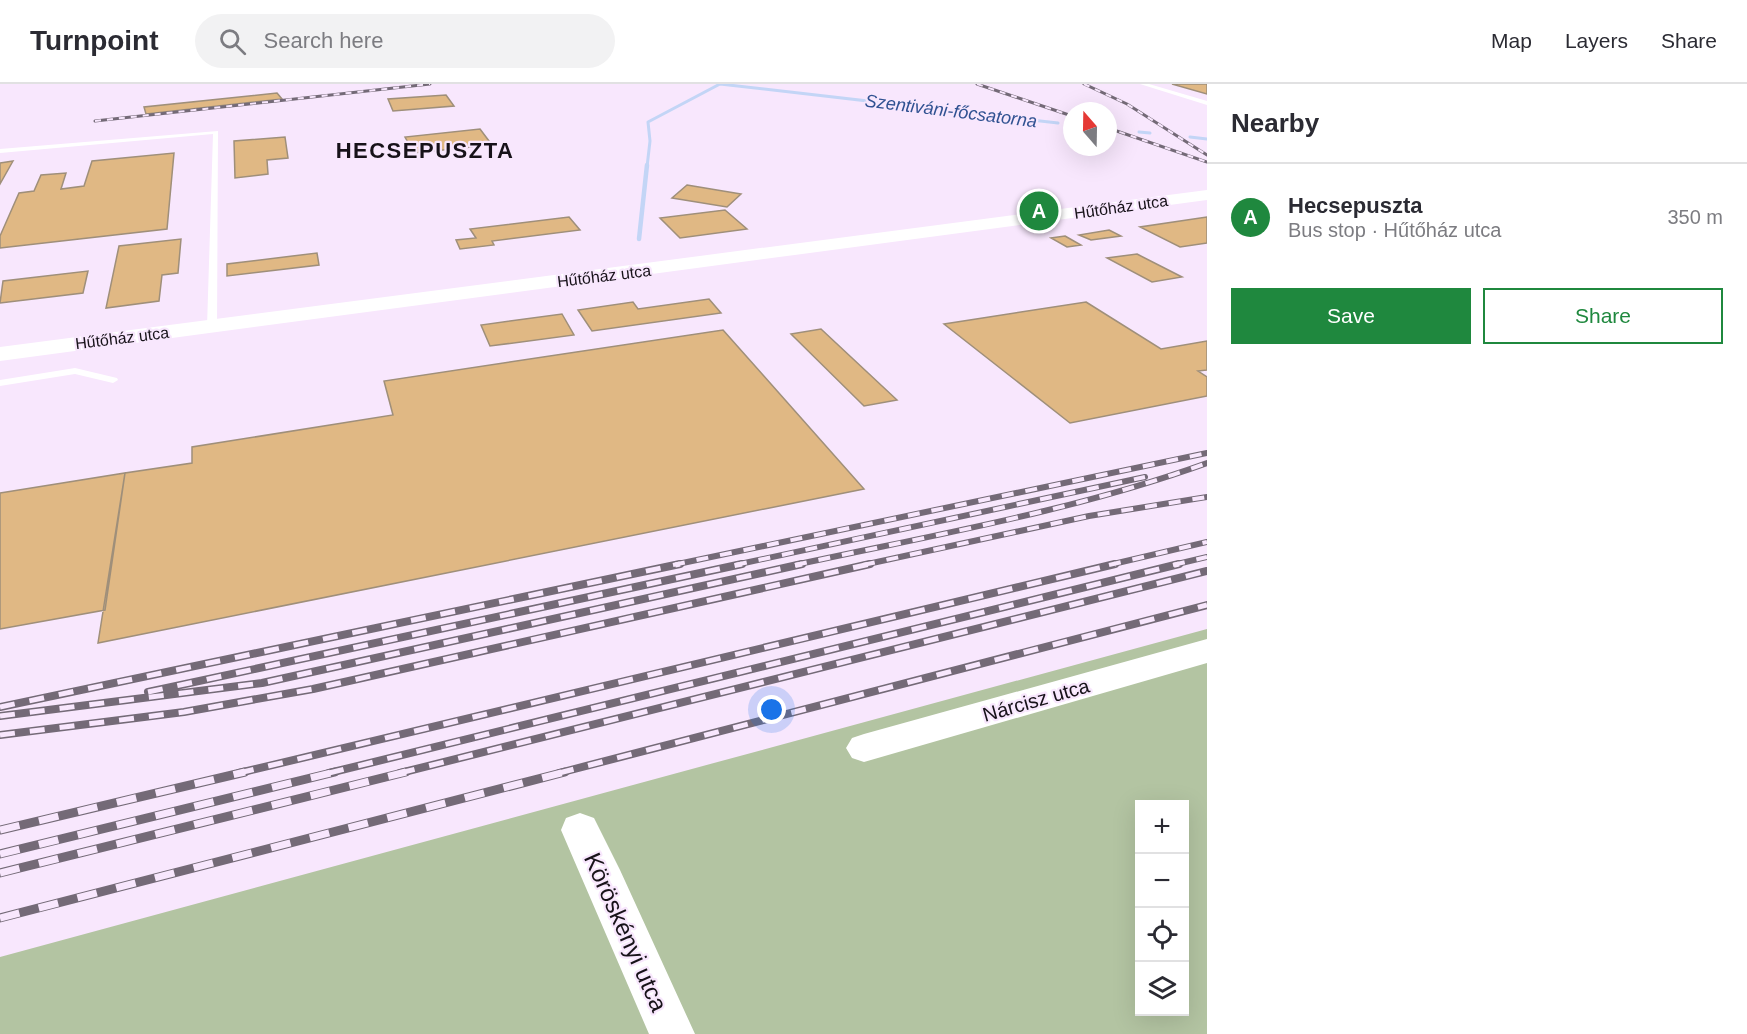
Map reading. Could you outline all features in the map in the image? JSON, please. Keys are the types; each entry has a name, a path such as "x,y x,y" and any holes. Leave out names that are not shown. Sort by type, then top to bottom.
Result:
{"street":[{"name":"Hűtőház utca","path":"0,354 1207,195"},
{"name":"Nárcisz utca","path":"864,748 1207,651"},
{"name":"Köröskényi utca","path":"580,830 606,883 672,1034"}],"lane":[{"path":"1143,84 1207,102"},
{"path":"1166,84 1207,96"},
{"path":"0,151 216,132 212,327"},
{"path":"0,383 75,371 113,380"}],"green space":[{"path":"1207,629 1207,1034 0,1034 0,957"}],"building":[{"path":"1172,84 1207,84 1207,94"},
{"path":"277,93 282,99 146,114 144,107"},
{"path":"446,95 454,106 393,111 388,99"},
{"path":"480,129 492,145 414,153 405,137"},
{"path":"285,137 288,158 267,160 268,174 235,178 234,141"},
{"path":"174,153 167,229 0,248 0,236 19,193 34,191 41,175 66,173 61,189 84,186 92,161"},
{"path":"13,161 0,184 0,163"},
{"path":"687,185 741,194 727,207 672,198"},
{"path":"725,210 747,229 680,238 660,218"},
{"path":"569,217 580,230 492,241 494,245 460,249 456,240 476,238 470,229"},
{"path":"1207,217 1207,243 1180,247 1140,227"},
{"path":"1109,230 1121,236 1091,240 1079,235"},
{"path":"1065,236 1081,245 1067,247 1051,238"},
{"path":"181,239 178,273 162,275 159,301 106,308 119,246"},
{"path":"317,253 319,265 227,276 227,264"},
{"path":"1137,254 1182,277 1152,282 1107,258"},
{"path":"88,271 83,293 0,303 3,281"},
{"path":"709,299 721,313 592,331 578,310 633,302 638,309"},
{"path":"1086,302 1161,349 1207,341 1207,370 1198,371 1207,377 1207,396 1070,423 944,324"},
{"path":"562,314 574,335 490,346 481,325"},
{"path":"821,329 897,400 864,406 791,334"},
{"path":"723,330 864,489 98,643 125,473 192,463 192,447 393,415 384,381"},
{"path":"125,473 105,610 0,629 0,493"}],"waterway":[{"name":"Szentiváni-főcsatorna","path":"647,167 650,141 648,122 720,84 1058,123"},
{"name":"Szentiváni-főcsatorna","path":"1139,132 1150,133"},
{"name":"Szentiváni-főcsatorna","path":"1190,137 1207,139"},
{"name":"Szentiváni-főcsatorna","path":"639,239 647,165"}],"railway":[{"path":"95,121 430,84"},
{"path":"977,84 1063,113"},
{"path":"1084,84 1127,104 1207,155"},
{"path":"1117,131 1207,162"},
{"path":"673,565 1207,453"},
{"path":"795,565 1055,508 1157,480 1207,463"},
{"path":"735,565 1145,477"},
{"path":"863,565 1089,516 1207,497"},
{"path":"1109,565 1207,542"},
{"path":"1173,565 1207,557"},
{"path":"0,707 680,564"},
{"path":"148,692 742,564"},
{"path":"0,716 262,683 802,564"},
{"path":"0,735 184,712 313,689 870,564"},
{"path":"239,773 1115,564"},
{"path":"329,773 1179,564"},
{"path":"400,773 1207,571"},
{"path":"559,773 1207,605"},
{"path":"0,830 245,772"},
{"path":"0,854 335,772"},
{"path":"0,873 406,772"},
{"path":"0,918 565,772"}],"place":[{"name":"Hecsepuszta","path":"1039,211"}],"district":[{"name":"HECSEPUSZTA","path":"425,150"}]}
